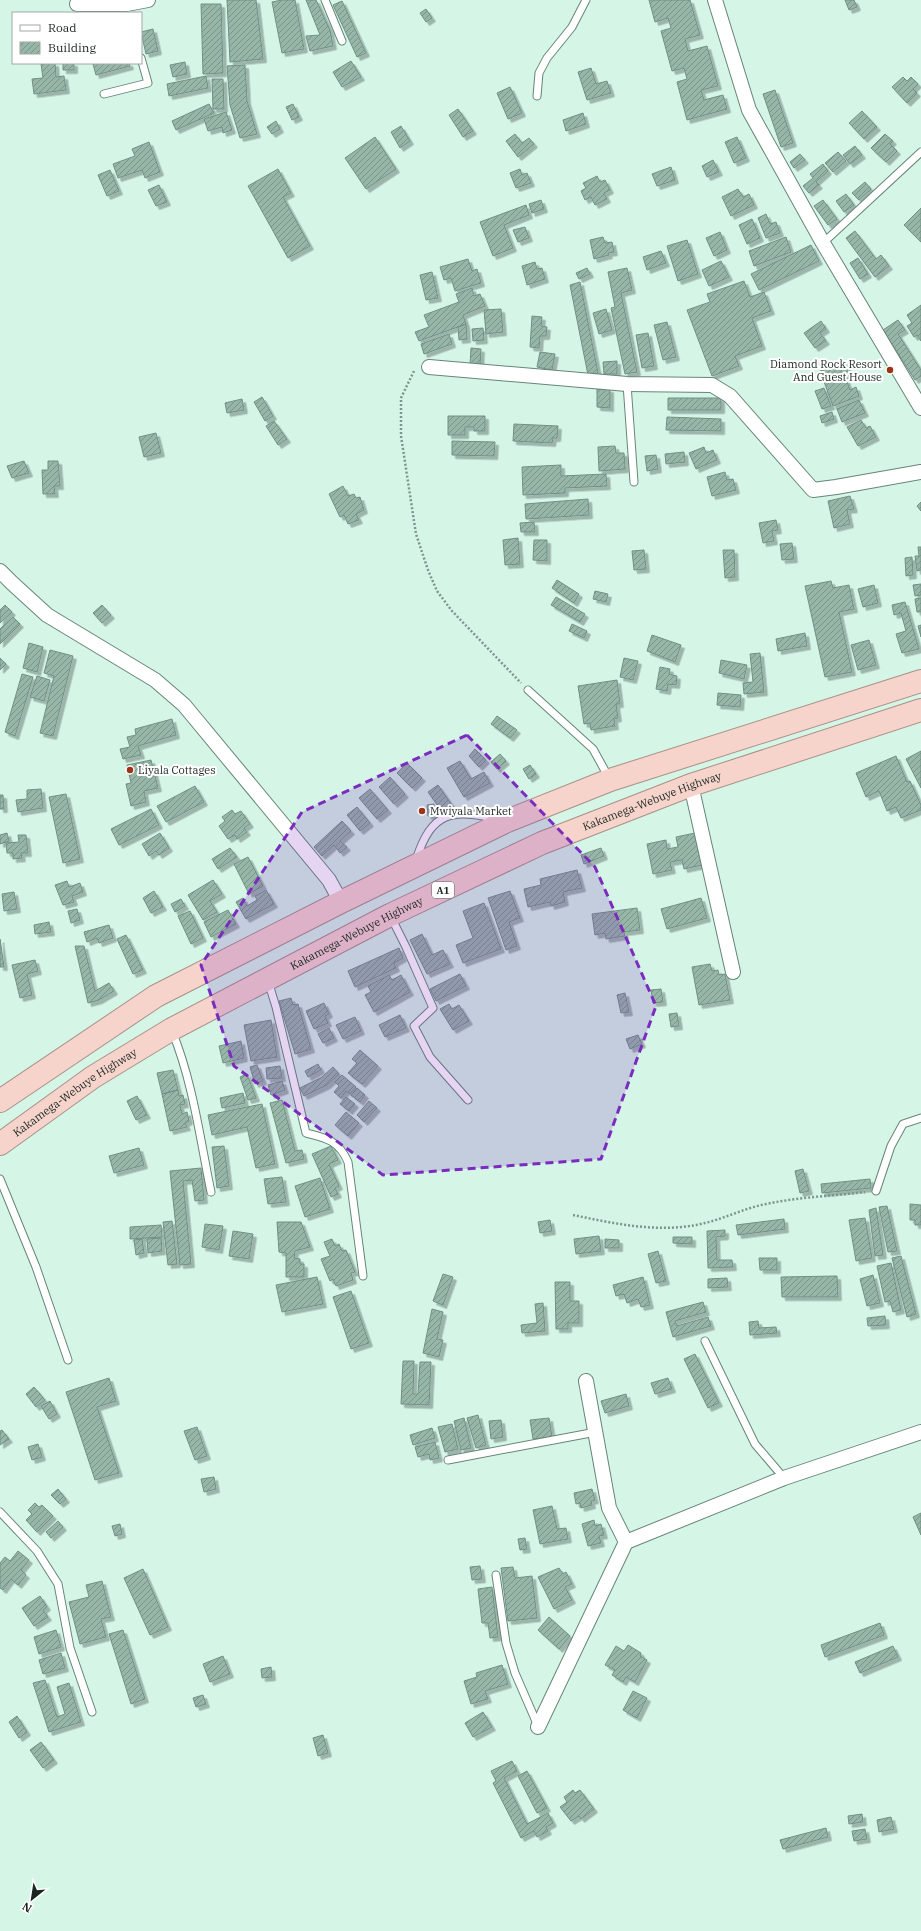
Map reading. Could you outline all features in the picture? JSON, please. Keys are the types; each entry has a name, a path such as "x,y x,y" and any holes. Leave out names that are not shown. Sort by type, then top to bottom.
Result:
{"highway":[{"path":"0,1101 156,996 341,902 507,821 610,780 921,681"},
{"name":"Kakamega-Webuye Highway","path":"0,1144 93,1077 172,1029 390,915 542,842 691,785 921,710"}],"street":[{"path":"77,4 128,8 148,0"},
{"path":"715,0 750,110 823,243 918,399"},
{"path":"429,367 627,384 712,385 730,396 813,490 836,488 921,472"},
{"path":"0,571 12,584 47,615 155,680 184,705 329,880 341,902"},
{"path":"691,785 733,972"},
{"path":"586,1381 608,1508 626,1542"},
{"path":"538,1727 626,1542 784,1478 921,1432"}],"lane":[{"path":"325,0 342,41"},
{"path":"537,96 539,73 547,58 572,27 586,0"},
{"path":"104,94 148,83 142,62"},
{"path":"823,243 921,152"},
{"path":"627,384 634,482"},
{"path":"528,690 593,749 610,780"},
{"path":"414,866 425,835 433,825 442,818 465,813 507,821"},
{"path":"390,915 406,946 433,1008 414,1026 430,1057 468,1100"},
{"path":"267,978 276,1007 306,1133 326,1138 336,1144 343,1151 348,1162 363,1276"},
{"path":"172,1029 180,1050 193,1103 211,1192"},
{"path":"876,1191 891,1146 903,1124 921,1118"},
{"path":"0,1179 36,1267 68,1360"},
{"path":"705,1341 755,1444 784,1478"},
{"path":"448,1460 596,1432"},
{"path":"0,1512 36,1551 58,1584 70,1648 92,1712"},
{"path":"496,1575 506,1644 515,1673 538,1727"}],"path":[{"path":"429,367 414,371 401,398 401,436 416,534 437,591 452,612 528,690"},
{"path":"573,1215 626,1226 671,1227 705,1223 766,1204 812,1196 876,1191"}],"highlighted area":[{"path":"467,735 595,867 656,1006 601,1159 383,1175 234,1066 201,965 302,812"}],"building":[{"path":"227,0 256,0 263,59 230,62"},
{"path":"295,0 304,49 282,53 272,2"},
{"path":"306,0 316,0 330,30 333,46 310,51 306,36 320,35"},
{"path":"649,0 690,0 700,35 685,39 688,51 707,46 718,86 701,90 704,100 723,95 727,109 687,120 677,82 687,79 684,68 672,71 661,31 671,28 668,18 655,22"},
{"path":"845,0 854,0 857,7 849,10"},
{"path":"342,1 366,53 357,57 333,5"},
{"path":"201,4 221,4 223,73 203,74"},
{"path":"426,9 432,18 426,22 420,13"},
{"path":"153,29 158,51 146,54 142,32"},
{"path":"351,61 361,77 342,87 333,72"},
{"path":"185,62 187,74 173,77 170,65"},
{"path":"41,64 55,64 56,77 64,76 66,90 34,94 32,79 43,78"},
{"path":"63,64 74,64 74,70 63,70"},
{"path":"93,64 129,64 130,66 96,75"},
{"path":"245,65 247,101 257,134 240,138 230,105 227,66"},
{"path":"591,68 596,84 607,81 611,93 587,100 578,72"},
{"path":"206,76 208,88 169,96 167,84"},
{"path":"903,77 907,81 911,77 918,84 913,89 917,93 907,103 892,87"},
{"path":"212,79 223,79 224,109 213,109"},
{"path":"510,87 522,113 508,119 497,93"},
{"path":"775,90 793,143 781,147 763,94"},
{"path":"209,104 214,113 176,130 172,121"},
{"path":"293,104 299,117 292,120 286,107"},
{"path":"458,109 473,131 463,137 449,115"},
{"path":"862,111 877,127 864,139 849,123"},
{"path":"226,112 232,130 223,133 222,127 208,131 204,119"},
{"path":"583,113 586,124 566,131 563,120"},
{"path":"276,121 280,129 272,134 267,127"},
{"path":"401,126 410,141 400,148 391,132"},
{"path":"515,134 522,143 529,138 534,144 518,157 506,141"},
{"path":"885,134 893,141 890,144 897,151 886,162 871,148"},
{"path":"375,137 396,169 366,189 345,158"},
{"path":"737,137 746,158 734,163 725,142"},
{"path":"149,142 160,172 145,178 142,170 118,178 113,164 135,156 132,149"},
{"path":"855,146 862,155 850,164 843,155"},
{"path":"838,152 846,161 833,172 825,163"},
{"path":"800,154 805,160 794,168 790,162"},
{"path":"713,160 719,172 707,177 702,166"},
{"path":"823,164 828,171 816,182 819,185 809,193 803,186 813,178 810,174"},
{"path":"671,167 675,180 657,186 652,174"},
{"path":"278,169 291,193 283,197 310,246 288,258 248,186"},
{"path":"520,169 522,175 527,173 531,183 516,188 510,173"},
{"path":"110,170 119,191 107,196 98,175"},
{"path":"597,176 600,182 605,180 610,190 604,193 607,199 595,205 591,197 585,200 581,191 586,188 583,183"},
{"path":"865,182 871,189 859,200 852,193"},
{"path":"159,185 167,202 156,206 148,190"},
{"path":"738,189 743,197 749,194 754,205 731,216 722,197"},
{"path":"846,194 854,205 844,212 836,201"},
{"path":"541,200 544,209 532,213 529,204"},
{"path":"823,200 837,219 828,225 814,206"},
{"path":"526,205 529,215 504,225 513,248 493,256 480,222"},
{"path":"921,208 921,242 904,225"},
{"path":"766,214 770,224 776,222 780,233 766,238 758,218"},
{"path":"752,219 760,238 747,244 739,225"},
{"path":"525,227 529,238 518,242 513,230"},
{"path":"855,231 876,259 881,255 889,266 875,277 846,238"},
{"path":"720,232 727,250 714,256 706,238"},
{"path":"603,237 605,243 612,242 614,252 594,259 590,240"},
{"path":"786,237 791,252 754,266 749,251"},
{"path":"687,240 698,274 678,281 667,246"},
{"path":"811,245 819,261 759,290 751,274"},
{"path":"661,251 666,263 647,270 643,257"},
{"path":"858,258 868,274 860,279 850,263"},
{"path":"468,259 472,271 477,269 481,283 455,291 451,278 444,280 440,267"},
{"path":"721,261 729,277 709,286 702,270"},
{"path":"535,262 537,269 542,268 545,279 527,285 522,266"},
{"path":"587,268 590,274 579,279 576,273"},
{"path":"627,268 632,290 621,293 637,372 625,374 611,308 615,307 608,272"},
{"path":"432,272 438,298 426,300 420,275"},
{"path":"744,281 750,297 764,292 771,311 752,318 762,346 735,356 739,366 712,376 687,310 710,302 707,294"},
{"path":"580,282 598,373 588,375 570,285"},
{"path":"472,288 474,296 480,294 485,306 463,315 466,324 419,341 415,332 429,327 424,315 459,302 456,294"},
{"path":"921,305 921,341 917,335 914,337 907,326 912,323 907,315"},
{"path":"501,309 503,332 486,334 484,310"},
{"path":"606,309 612,330 599,334 593,313"},
{"path":"532,316 542,317 541,326 547,327 546,336 540,336 539,348 530,347"},
{"path":"898,320 905,330 898,334 921,370 921,376 915,380 883,330"},
{"path":"821,321 826,329 820,333 826,341 815,348 804,333"},
{"path":"667,322 676,357 663,360 654,325"},
{"path":"466,324 467,339 459,340 458,327"},
{"path":"483,328 484,340 473,341 472,329"},
{"path":"648,333 654,366 642,368 636,335"},
{"path":"449,334 452,344 424,354 421,344"},
{"path":"471,348 481,349 480,365 470,365"},
{"path":"540,352 555,354 552,370 537,367"},
{"path":"617,361 617,374 604,374 603,362"},
{"path":"845,362 849,375 845,376 850,390 856,387 859,396 833,406 820,371"},
{"path":"824,388 831,406 822,409 815,391"},
{"path":"597,389 610,389 610,408 597,407"},
{"path":"262,397 273,416 265,421 254,402"},
{"path":"668,398 721,398 721,410 668,410"},
{"path":"242,399 244,410 227,413 225,403"},
{"path":"859,400 865,413 842,422 837,409"},
{"path":"832,412 834,419 822,423 820,416"},
{"path":"448,416 485,416 485,431 474,431 474,427 465,427 465,435 448,435"},
{"path":"667,417 721,419 721,431 666,430"},
{"path":"861,420 866,428 870,426 876,437 858,446 847,427"},
{"path":"274,421 287,439 278,445 266,426"},
{"path":"514,424 558,426 557,438 553,438 552,443 513,441"},
{"path":"156,433 161,453 144,457 139,437"},
{"path":"452,441 495,442 494,456 452,455"},
{"path":"615,446 616,453 624,453 625,469 599,471 598,447"},
{"path":"704,447 706,453 713,450 717,460 696,469 689,453"},
{"path":"684,452 685,462 666,464 665,454"},
{"path":"656,455 658,469 647,471 645,456"},
{"path":"24,461 29,473 12,478 7,466"},
{"path":"48,461 58,461 60,486 54,486 55,494 43,494 42,470 48,470"},
{"path":"561,465 561,476 606,474 607,486 565,488 565,493 523,495 522,467"},
{"path":"725,472 727,480 733,479 736,490 712,496 707,477"},
{"path":"343,486 348,496 354,494 356,498 360,497 364,510 356,514 359,520 348,524 344,515 340,517 329,494"},
{"path":"850,496 854,509 847,510 850,524 834,528 828,501"},
{"path":"588,499 589,515 526,519 525,504"},
{"path":"921,502 921,511 917,506"},
{"path":"776,520 778,530 772,531 774,541 763,543 759,523"},
{"path":"534,522 535,532 521,532 520,523"},
{"path":"518,538 520,564 505,565 503,540"},
{"path":"534,540 547,540 547,561 533,560"},
{"path":"792,543 794,559 782,560 780,544"},
{"path":"918,547 921,547 921,570 917,571 915,556 919,556"},
{"path":"644,550 646,569 634,570 632,551"},
{"path":"723,550 734,550 735,577 725,578"},
{"path":"912,557 913,575 906,576 905,558"},
{"path":"557,580 579,594 574,603 552,588"},
{"path":"831,581 833,588 849,585 854,609 839,612 852,672 825,677 805,586"},
{"path":"921,584 921,595 915,596 913,585"},
{"path":"874,585 878,603 863,607 858,589"},
{"path":"595,591 608,594 606,602 593,599"},
{"path":"556,597 585,614 580,622 551,605"},
{"path":"921,598 921,612 917,612 915,599"},
{"path":"905,602 919,649 902,653 896,634 906,631 901,613 894,615 892,605"},
{"path":"5,605 12,612 0,623 0,610"},
{"path":"102,605 111,615 102,623 93,613"},
{"path":"13,617 20,624 0,644 0,629"},
{"path":"572,624 587,631 584,638 569,631"},
{"path":"921,625 921,637 918,626"},
{"path":"805,633 807,646 778,651 776,639"},
{"path":"652,635 681,645 675,662 647,651"},
{"path":"869,640 876,665 858,670 851,645"},
{"path":"29,643 43,647 37,672 23,668"},
{"path":"50,650 73,656 53,736 40,733 54,676 44,673"},
{"path":"760,653 764,692 744,694 743,683 753,682 750,654"},
{"path":"0,658 6,664 0,670"},
{"path":"624,658 638,661 633,680 620,677"},
{"path":"721,660 747,665 744,679 719,673"},
{"path":"660,667 670,669 669,674 677,676 676,685 668,684 667,691 656,689"},
{"path":"22,674 33,677 15,736 5,732"},
{"path":"37,676 50,680 44,701 30,697"},
{"path":"617,680 620,704 616,704 618,718 614,719 615,726 591,730 590,723 584,724 578,686"},
{"path":"718,693 741,695 740,707 717,705"},
{"path":"497,716 517,730 510,738 491,724"},
{"path":"172,719 176,735 138,746 141,755 123,759 120,749 130,747 127,737 136,735 135,729"},
{"path":"475,749 486,760 479,767 469,756"},
{"path":"921,751 921,788 906,759"},
{"path":"500,754 506,761 497,769 491,762"},
{"path":"896,756 907,782 910,781 921,805 921,810 901,818 896,807 887,811 879,791 866,797 856,773"},
{"path":"151,760 158,788 144,791 146,802 131,806 126,784 131,783 127,765"},
{"path":"460,761 471,779 484,772 490,783 464,797 447,768"},
{"path":"407,763 422,778 412,788 397,773"},
{"path":"530,765 536,774 529,779 523,769"},
{"path":"390,777 405,794 394,804 379,787"},
{"path":"438,785 454,808 444,815 428,792"},
{"path":"195,786 204,802 166,822 157,806"},
{"path":"41,789 43,808 18,812 16,800 27,799 27,790"},
{"path":"370,789 388,810 377,819 359,798"},
{"path":"66,794 80,859 63,863 49,797"},
{"path":"0,795 3,795 4,809 0,809"},
{"path":"434,804 435,815 428,816 427,805"},
{"path":"357,807 370,823 360,831 347,815"},
{"path":"151,809 159,825 119,845 111,829"},
{"path":"232,810 235,814 241,811 250,824 244,828 247,832 237,839 235,835 228,839 219,826 225,821 222,817"},
{"path":"342,821 351,831 340,841 347,847 340,853 334,845 322,856 314,847"},
{"path":"7,833 9,841 0,844 0,835"},
{"path":"160,833 169,848 159,855 156,851 149,856 142,844"},
{"path":"695,833 702,865 684,869 682,860 670,862 672,870 653,874 647,844 666,840 667,849 678,847 676,837"},
{"path":"18,835 26,835 28,853 21,853 22,858 13,859 13,853 7,853 6,843 19,842"},
{"path":"230,848 237,857 218,869 212,859"},
{"path":"601,848 604,856 584,864 581,855"},
{"path":"248,857 263,886 249,894 234,864"},
{"path":"577,870 582,888 563,892 565,902 551,906 550,902 528,907 524,889 541,885 540,879"},
{"path":"213,880 222,894 210,901 217,912 203,920 188,895"},
{"path":"67,881 69,887 80,883 83,892 72,896 74,902 63,905 55,885"},
{"path":"266,890 274,904 246,919 236,902 243,898 247,906 257,900 255,896"},
{"path":"154,891 163,907 151,913 143,898"},
{"path":"510,891 520,918 509,922 517,946 506,950 488,898"},
{"path":"14,892 17,909 4,911 2,894"},
{"path":"701,898 707,918 667,929 661,909"},
{"path":"181,899 185,906 175,912 171,904"},
{"path":"484,903 501,949 463,963 456,945 473,938 463,911"},
{"path":"637,908 640,930 624,932 625,936 606,939 605,933 595,935 592,914"},
{"path":"77,909 80,920 71,923 68,911"},
{"path":"228,910 236,924 211,937 204,922"},
{"path":"190,911 203,938 191,944 178,916"},
{"path":"49,922 51,932 35,934 34,925"},
{"path":"109,925 113,938 99,943 97,938 87,942 84,932"},
{"path":"422,934 432,955 443,950 450,964 427,974 410,940"},
{"path":"126,935 143,970 133,974 117,939"},
{"path":"0,939 4,967 0,967"},
{"path":"75,946 84,946 95,991 109,983 114,991 99,1000 88,1003"},
{"path":"399,948 403,958 394,963 396,968 355,987 348,971"},
{"path":"35,960 38,971 27,974 32,995 20,998 12,965"},
{"path":"710,964 712,971 718,970 719,975 725,974 730,1000 699,1005 692,967"},
{"path":"460,974 466,986 436,1001 430,989"},
{"path":"389,975 392,980 401,975 410,992 374,1012 365,995 371,992 368,986"},
{"path":"661,989 663,1002 653,1003 651,990"},
{"path":"625,993 629,1012 621,1013 617,995"},
{"path":"291,998 293,1005 298,1004 311,1049 295,1054 279,1001"},
{"path":"324,1003 329,1014 325,1016 328,1023 314,1029 306,1011"},
{"path":"449,1004 452,1009 459,1005 469,1021 453,1030 440,1009"},
{"path":"677,1013 679,1026 671,1027 669,1014"},
{"path":"400,1015 406,1028 385,1037 379,1025"},
{"path":"355,1017 361,1031 343,1039 336,1025"},
{"path":"271,1020 277,1057 251,1061 244,1025"},
{"path":"329,1028 334,1038 323,1043 318,1034"},
{"path":"638,1035 642,1044 630,1049 626,1039"},
{"path":"241,1041 244,1058 223,1063 219,1046"},
{"path":"360,1050 378,1066 362,1084 348,1073 357,1063 352,1059"},
{"path":"318,1064 321,1070 308,1077 305,1071"},
{"path":"257,1065 263,1081 255,1084 250,1067"},
{"path":"280,1066 282,1078 267,1079 266,1068"},
{"path":"333,1067 339,1074 327,1085 304,1096 300,1088 322,1077"},
{"path":"173,1070 178,1090 162,1094 157,1073"},
{"path":"247,1074 256,1098 248,1100 240,1077"},
{"path":"342,1075 356,1087 350,1094 346,1091 341,1098 334,1092 339,1086 335,1082"},
{"path":"282,1081 285,1090 271,1095 268,1085"},
{"path":"357,1088 365,1095 360,1102 351,1095"},
{"path":"178,1090 179,1096 183,1095 185,1104 180,1105 182,1114 187,1112 189,1121 185,1123 187,1127 170,1131 162,1094"},
{"path":"243,1093 245,1103 222,1108 220,1098"},
{"path":"137,1096 147,1115 136,1120 127,1101"},
{"path":"346,1097 355,1104 349,1111 340,1104"},
{"path":"282,1100 295,1151 302,1150 304,1159 286,1163 270,1103"},
{"path":"369,1101 377,1108 364,1122 357,1115"},
{"path":"262,1104 275,1164 256,1168 247,1127 212,1135 208,1115"},
{"path":"346,1112 359,1123 348,1136 335,1125"},
{"path":"224,1146 229,1186 217,1188 212,1147"},
{"path":"331,1146 338,1160 329,1164 339,1186 335,1188 338,1194 331,1197 312,1154"},
{"path":"139,1148 144,1165 114,1173 109,1156"},
{"path":"201,1168 204,1200 195,1201 192,1180 183,1181 191,1264 180,1265 170,1171"},
{"path":"803,1169 809,1191 800,1193 795,1171"},
{"path":"282,1177 286,1202 268,1204 264,1179"},
{"path":"320,1178 330,1209 305,1217 295,1186"},
{"path":"870,1179 871,1188 822,1193 821,1184"},
{"path":"910,1204 921,1205 921,1225 915,1225 915,1220 910,1220"},
{"path":"887,1206 897,1251 888,1252 879,1207"},
{"path":"876,1208 883,1255 875,1256 869,1210"},
{"path":"865,1218 872,1258 856,1261 849,1220"},
{"path":"784,1219 785,1229 738,1235 736,1225"},
{"path":"550,1220 552,1231 540,1233 538,1222"},
{"path":"172,1221 177,1264 168,1265 163,1222"},
{"path":"277,1222 301,1222 310,1247 295,1251 294,1258 300,1259 300,1264 304,1264 304,1277 286,1277 286,1253 279,1252"},
{"path":"205,1224 223,1226 219,1250 202,1247"},
{"path":"161,1225 162,1237 130,1239 130,1227"},
{"path":"725,1230 725,1236 716,1237 717,1260 732,1260 733,1267 708,1268 707,1231"},
{"path":"233,1231 253,1234 249,1259 229,1256"},
{"path":"599,1236 601,1251 576,1254 574,1239"},
{"path":"673,1237 692,1237 692,1244 673,1243"},
{"path":"161,1238 162,1251 148,1253 147,1239"},
{"path":"142,1239 144,1253 136,1255 134,1240"},
{"path":"332,1239 335,1246 339,1244 342,1251 346,1250 355,1272 351,1273 353,1280 336,1286 333,1279 330,1281 321,1259 330,1256 324,1242"},
{"path":"605,1239 619,1240 619,1248 605,1248"},
{"path":"658,1251 666,1281 656,1283 648,1254"},
{"path":"901,1256 916,1314 907,1317 892,1258"},
{"path":"759,1258 777,1258 777,1270 760,1270"},
{"path":"891,1263 901,1310 893,1312 890,1301 885,1302 877,1266"},
{"path":"443,1274 453,1277 443,1305 433,1301"},
{"path":"873,1275 880,1303 867,1306 860,1279"},
{"path":"837,1276 838,1297 782,1297 781,1277"},
{"path":"317,1277 323,1304 282,1312 276,1285"},
{"path":"643,1277 650,1305 641,1307 638,1299 627,1303 624,1294 616,1296 613,1285"},
{"path":"727,1278 728,1287 708,1288 708,1279"},
{"path":"555,1282 570,1282 570,1301 579,1301 579,1323 568,1323 568,1329 556,1329"},
{"path":"351,1291 369,1343 351,1349 333,1297"},
{"path":"703,1302 706,1312 675,1321 677,1326 708,1317 711,1326 673,1337 666,1312"},
{"path":"543,1303 545,1331 522,1333 521,1325 537,1323 535,1304"},
{"path":"432,1309 443,1312 437,1339 443,1340 439,1357 423,1353"},
{"path":"885,1316 886,1325 868,1326 867,1318"},
{"path":"758,1321 759,1328 776,1327 777,1333 750,1335 749,1322"},
{"path":"695,1354 719,1403 708,1408 684,1359"},
{"path":"403,1361 414,1361 413,1394 418,1394 420,1362 431,1362 429,1405 401,1404"},
{"path":"109,1378 116,1401 97,1407 119,1473 95,1480 66,1392"},
{"path":"668,1378 672,1389 655,1394 651,1383"},
{"path":"34,1387 45,1400 36,1407 26,1394"},
{"path":"626,1394 629,1406 605,1413 601,1401"},
{"path":"50,1401 57,1414 49,1419 41,1406"},
{"path":"478,1415 486,1445 476,1448 467,1418"},
{"path":"464,1418 471,1448 461,1450 454,1421"},
{"path":"549,1418 552,1437 533,1439 530,1420"},
{"path":"501,1420 503,1437 491,1439 489,1421"},
{"path":"452,1424 458,1449 445,1452 438,1427"},
{"path":"197,1427 207,1456 195,1460 184,1431"},
{"path":"432,1428 435,1438 413,1445 410,1435"},
{"path":"2,1430 9,1439 0,1445 0,1431"},
{"path":"435,1442 439,1458 430,1460 429,1454 418,1457 415,1447"},
{"path":"38,1444 42,1457 32,1460 28,1447"},
{"path":"214,1477 216,1489 204,1492 201,1479"},
{"path":"58,1489 66,1499 60,1504 51,1495"},
{"path":"592,1489 595,1500 591,1501 592,1505 581,1508 580,1503 576,1504 574,1493"},
{"path":"35,1503 39,1507 42,1505 53,1516 37,1532 26,1520 32,1514 28,1510"},
{"path":"552,1506 557,1529 566,1528 568,1539 540,1544 533,1510"},
{"path":"921,1513 921,1535 913,1517"},
{"path":"594,1520 595,1526 601,1524 604,1535 599,1536 601,1543 588,1546 582,1524"},
{"path":"58,1521 63,1527 51,1538 46,1532"},
{"path":"120,1524 122,1534 115,1536 112,1526"},
{"path":"525,1538 527,1549 520,1550 518,1539"},
{"path":"18,1551 29,1560 21,1570 26,1575 18,1585 11,1579 3,1590 0,1588 0,1563 5,1557 10,1561"},
{"path":"480,1566 482,1579 472,1580 470,1567"},
{"path":"513,1567 515,1578 532,1576 537,1618 508,1621 501,1568"},
{"path":"559,1568 563,1574 566,1572 572,1584 565,1587 572,1600 554,1609 538,1577"},
{"path":"143,1569 168,1627 150,1635 124,1578"},
{"path":"102,1581 111,1617 101,1619 106,1637 80,1644 69,1602 89,1597 86,1585"},
{"path":"492,1587 498,1637 490,1638 488,1623 482,1623 478,1589"},
{"path":"40,1596 47,1607 43,1610 48,1617 34,1626 22,1608"},
{"path":"549,1617 570,1636 559,1649 538,1630"},
{"path":"880,1623 884,1635 825,1657 821,1645"},
{"path":"56,1630 61,1647 39,1654 34,1637"},
{"path":"123,1630 145,1699 131,1704 109,1634"},
{"path":"628,1645 641,1653 640,1656 647,1660 635,1682 626,1677 623,1682 612,1675 615,1670 605,1665 616,1646 624,1651"},
{"path":"893,1646 898,1657 860,1673 855,1662"},
{"path":"61,1653 65,1668 43,1674 39,1660"},
{"path":"223,1656 230,1674 210,1682 203,1664"},
{"path":"502,1665 508,1684 485,1691 488,1699 471,1704 464,1681 477,1677 476,1673"},
{"path":"271,1667 272,1677 262,1678 261,1669"},
{"path":"45,1680 57,1717 65,1714 57,1687 69,1683 81,1722 49,1732 33,1683"},
{"path":"633,1691 647,1698 637,1718 623,1710"},
{"path":"203,1695 206,1704 196,1707 193,1698"},
{"path":"483,1712 492,1727 473,1737 465,1723"},
{"path":"17,1716 27,1732 19,1738 9,1722"},
{"path":"323,1735 328,1753 318,1756 313,1738"},
{"path":"41,1742 54,1760 43,1768 30,1750"},
{"path":"512,1761 517,1771 504,1778 527,1824 548,1813 553,1823 546,1827 548,1831 537,1837 534,1831 521,1838 493,1783 496,1781 491,1771"},
{"path":"527,1771 547,1808 537,1813 518,1776"},
{"path":"573,1790 575,1793 580,1790 594,1809 581,1819 579,1816 571,1821 560,1807 567,1802 564,1797"},
{"path":"862,1814 863,1822 849,1824 848,1816"},
{"path":"891,1817 894,1829 879,1832 877,1820"},
{"path":"826,1828 828,1837 783,1849 780,1840"},
{"path":"865,1829 867,1839 854,1841 852,1831"}],"place":[{"name":"Diamond Rock Resort And Guest House","path":"890,370"},
{"name":"Liyala Cottages","path":"130,770"},
{"name":"Mwiyala Market","path":"422,811"}]}
